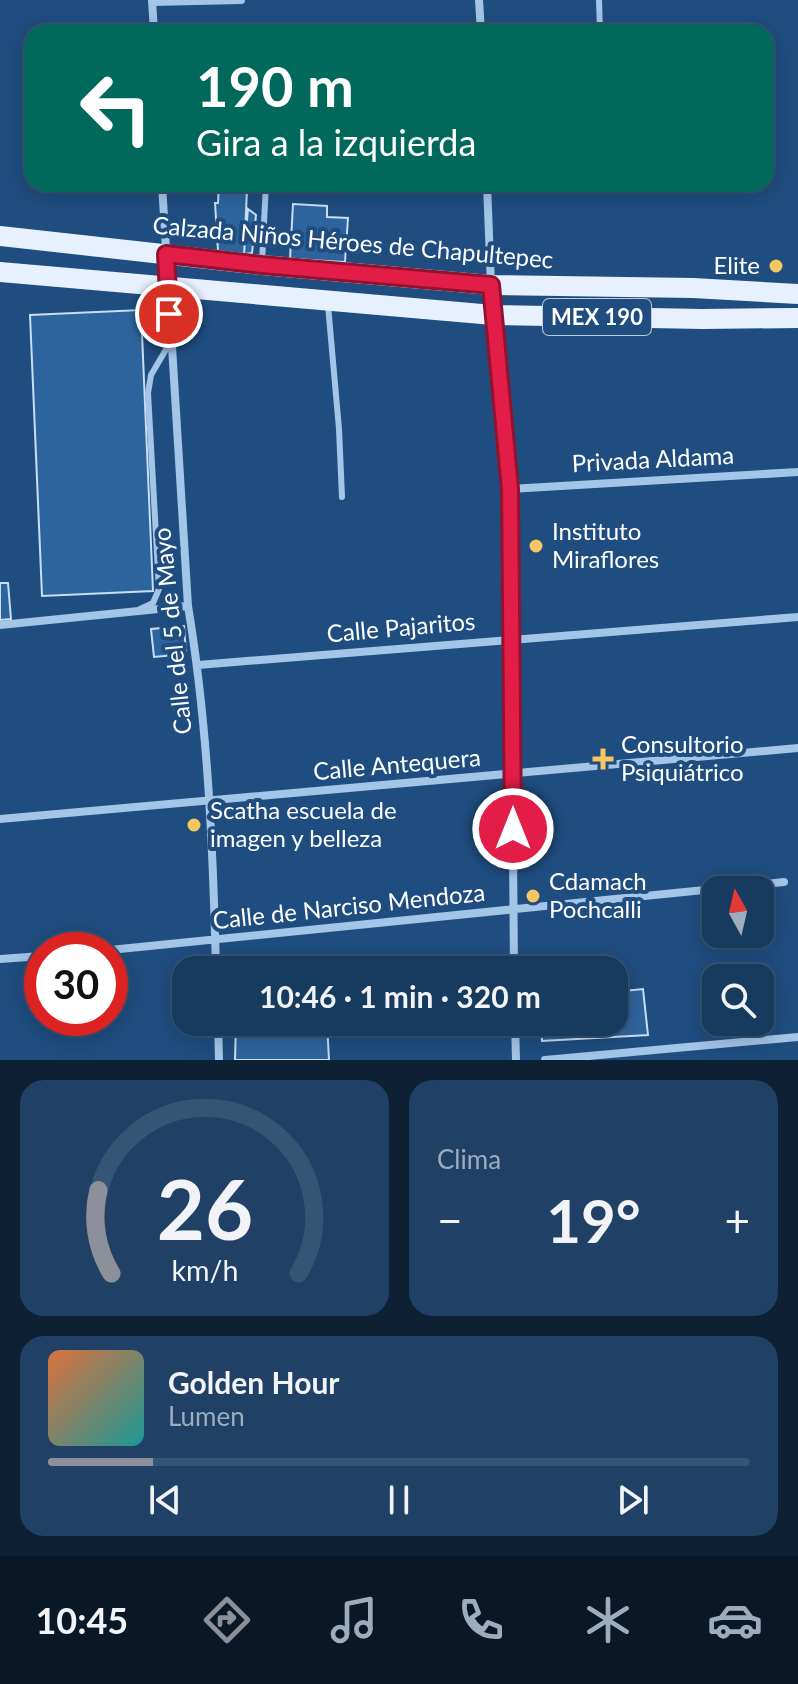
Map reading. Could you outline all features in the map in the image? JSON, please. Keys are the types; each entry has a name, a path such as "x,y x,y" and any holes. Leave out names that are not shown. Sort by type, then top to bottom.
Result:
{"main road":[{"name":"Calzada Niños Héroes de Chapultepec","path":"0,236 262,265 491,285 693,288 798,294"},
{"name":"MEX 190","path":"0,272 493,315 798,318"},
{"path":"702,319 798,282"}],"street":[{"path":"153,24 152,1 241,0"},
{"path":"479,0 480,24"},
{"name":"Calle del 5 de Mayo","path":"162,192 188,606 198,665 209,802 216,956"},
{"path":"487,192 493,315 510,489 514,956"},
{"name":"Privada Aldama","path":"510,489 798,472"},
{"path":"0,625 188,606"},
{"name":"Calle Pajaritos","path":"198,665 798,617"},
{"name":"Calle Antequera","path":"0,819 798,748"},
{"name":"Calle de Narciso Mendoza","path":"128,948 784,882"},
{"path":"0,959 24,957"},
{"path":"218,1036 219,1060"},
{"path":"515,1036 516,1060"},
{"path":"545,1060 798,1037"}],"lane":[{"path":"599,0 600,24"},
{"path":"262,265 266,192"},
{"path":"328,302 342,497"},
{"path":"127,612 153,603 159,589 148,393 151,375 171,341"}],"building":[{"path":"219,192 247,192 244,256 218,251 215,203 218,203"},
{"path":"293,204 327,206 327,217 348,218 345,262 290,259"},
{"path":"248,209 256,215 252,253 244,254"},
{"path":"141,310 153,591 42,596 30,315"},
{"path":"0,583 8,583 11,619 0,620"},
{"path":"184,626 186,654 154,657 151,629"},
{"path":"643,989 648,1035 542,1041 542,1036 628,1036 628,991"},
{"path":"236,1036 328,1036 329,1060 235,1060"}],"place":[{"name":"Elite","path":"776,266"},
{"name":"Instituto Miraflores","path":"536,546"},
{"name":"Consultorio Psiquiátrico","path":"603,759"},
{"name":"Scatha escuela de imagen y belleza","path":"194,825"},
{"name":"Cdamach Pochcalli","path":"533,896"}],"route":[{"path":"169,314 166,254 491,285 510,489 513,829"}]}
